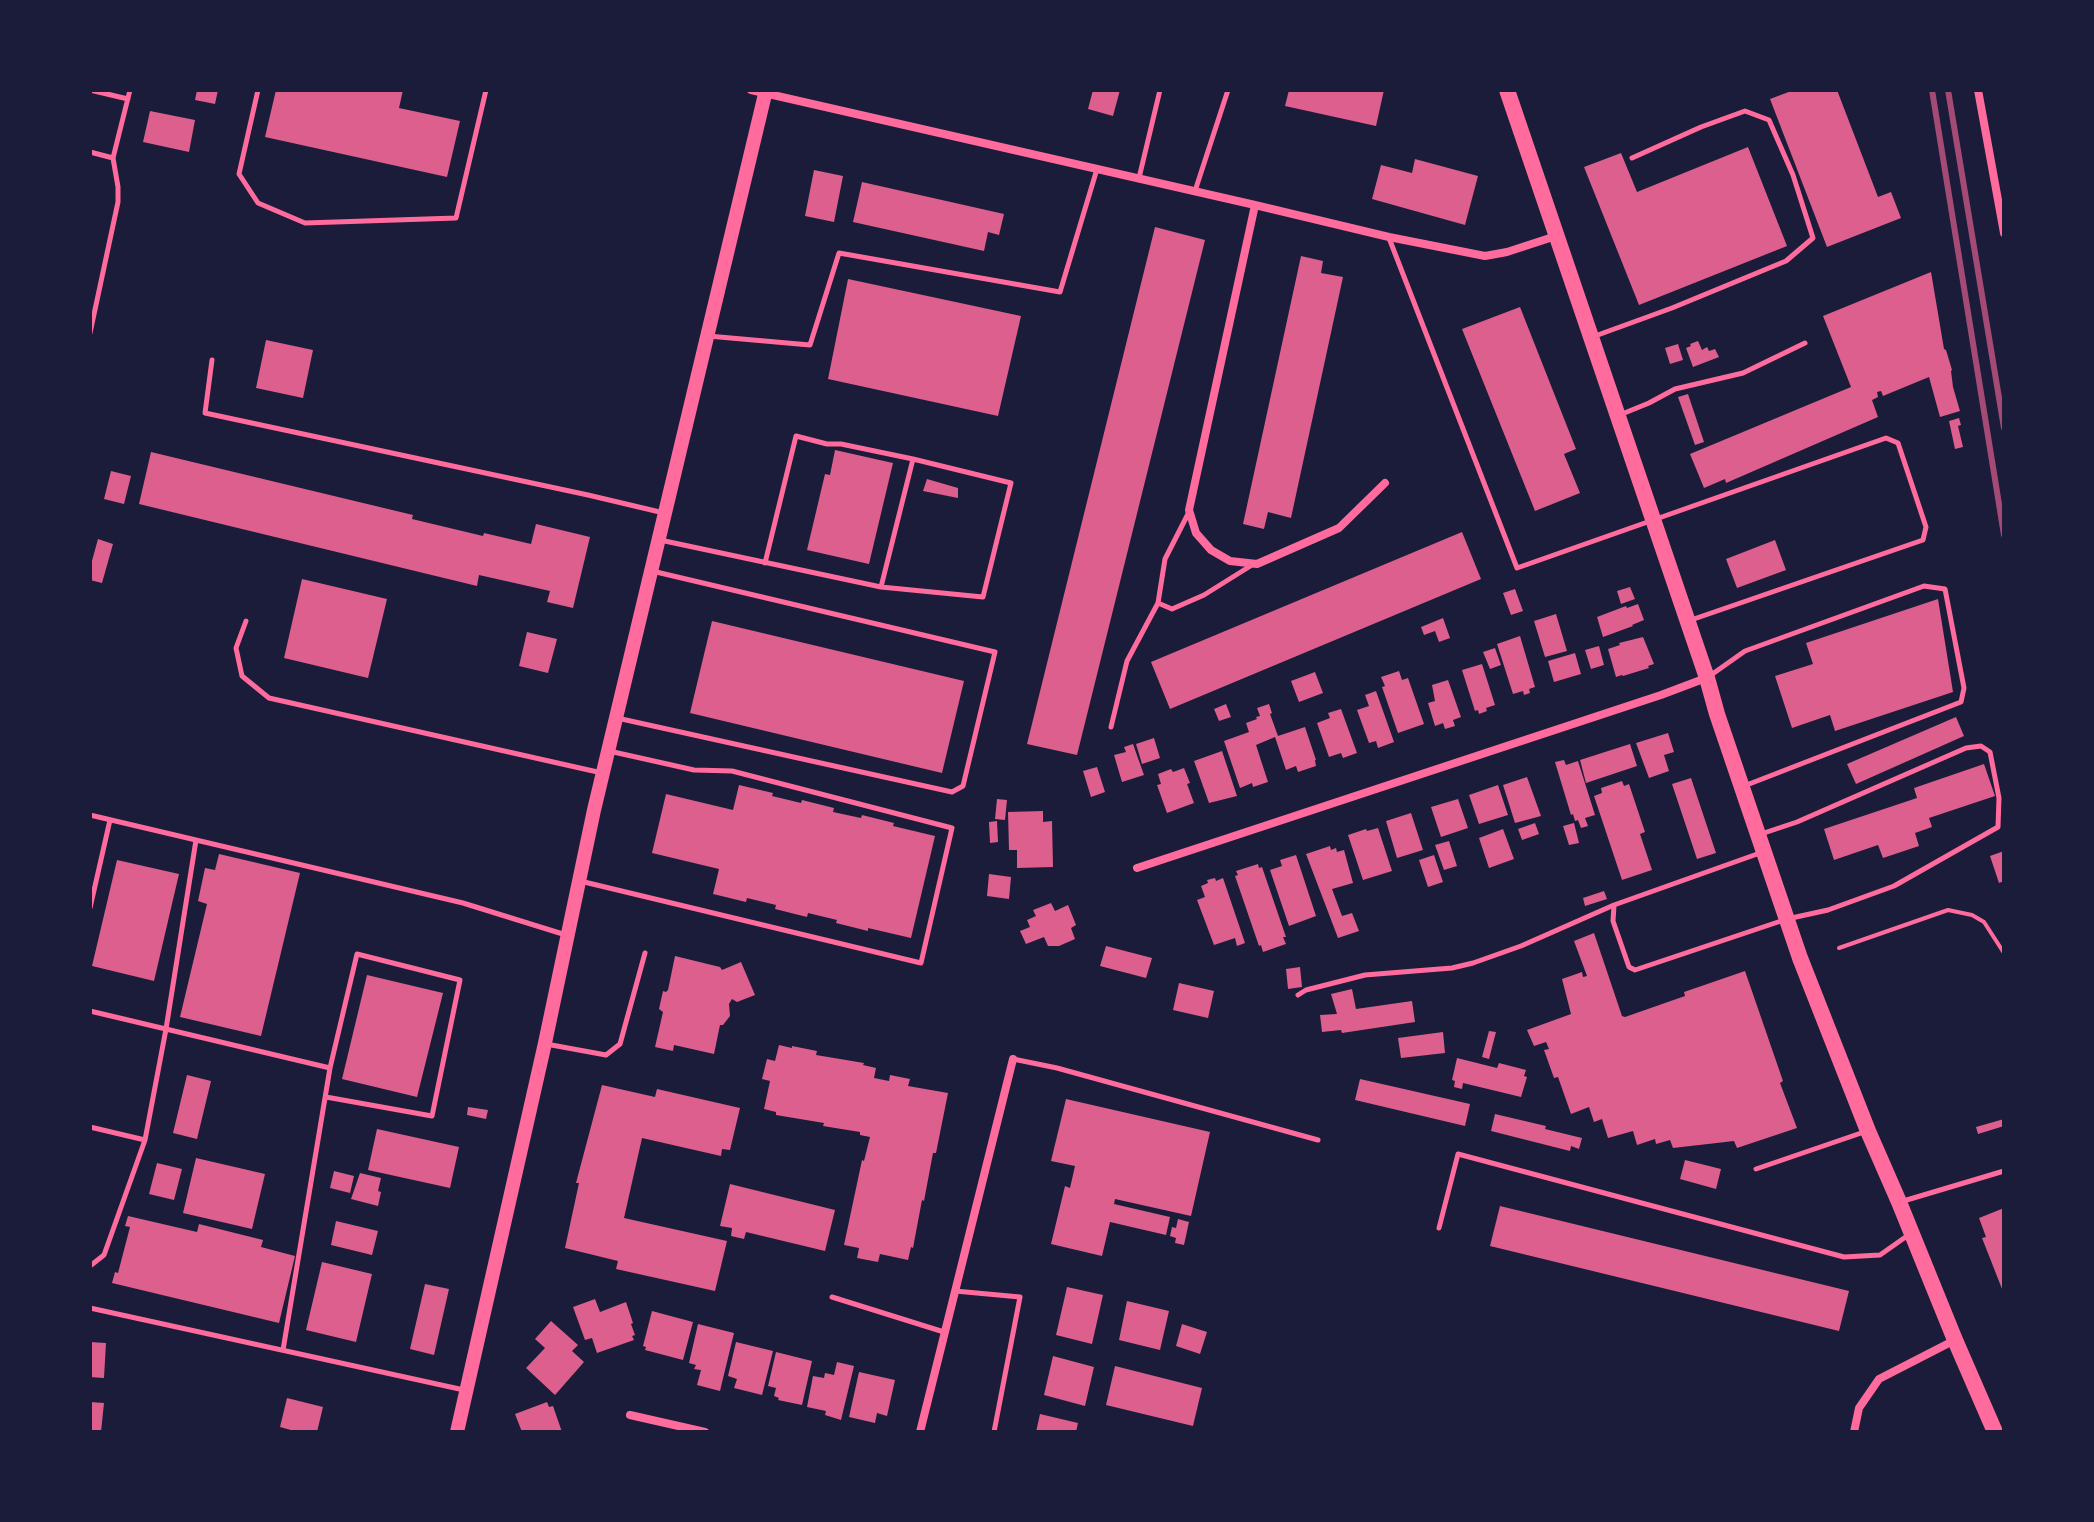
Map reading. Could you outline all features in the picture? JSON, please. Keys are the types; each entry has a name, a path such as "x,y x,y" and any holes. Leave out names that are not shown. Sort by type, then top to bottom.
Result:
{"main road":[{"path":"1507,90 1800,958 1868,1131 1995,1432"},
{"path":"457,1432 608,751 707,336 761,91"}],"street":[{"path":"1978,90 2004,233"},
{"path":"761,91 1389,237 1485,256 1556,236"},
{"path":"1255,205 1193,486 1189,512 1196,533 1211,550 1230,561 1252,565 1339,528 1385,483"},
{"path":"1137,868 1707,678"},
{"path":"920,1432 1013,1059"},
{"path":"1854,1432 1859,1408 1879,1379 1955,1340"},
{"path":"630,1415 705,1432"}],"lane":[{"path":"90,90 128,99"},
{"path":"90,333 118,202 113,158 130,90"},
{"path":"258,90 239,174 258,203 305,223 456,218 486,90"},
{"path":"1139,178 1160,90"},
{"path":"1195,191 1228,90"},
{"path":"1590,338 1786,261 1813,238 1793,175 1769,120 1745,111 1632,158"},
{"path":"90,152 113,158"},
{"path":"707,336 810,345 839,253 1060,292 1097,169"},
{"path":"1389,237 1517,568 1886,438 1898,443 1926,527 1923,540 1688,621"},
{"path":"1617,416 1675,389 1743,373 1805,343"},
{"path":"212,360 205,413 665,513"},
{"path":"659,540 765,563 881,587 983,597 1011,483 913,459 796,436 765,563"},
{"path":"881,587 913,459"},
{"path":"1111,727 1127,661 1158,603 1165,559 1189,512"},
{"path":"1158,603 1172,609 1204,595 1252,565"},
{"path":"616,718 952,792 963,786 995,652 651,571"},
{"path":"1707,678 1745,651 1924,586 1945,589 1964,688 1961,702 1743,787"},
{"path":"246,621 236,648 242,676 269,698 603,774"},
{"path":"1614,905 1613,921 1629,967 1635,970 1787,919 1828,910 1894,886 1998,827 1999,798 1990,752 1981,746 1966,748 1797,822 1759,835"},
{"path":"579,880 921,963 952,828 732,771 694,770 608,751"},
{"path":"90,815 463,903 568,936"},
{"path":"90,908 110,820"},
{"path":"90,1266 104,1255 145,1140 196,840"},
{"path":"1298,995 1306,990 1365,975 1452,968 1473,963 1521,946 1614,905 1764,852"},
{"path":"545,1043 606,1055 620,1044 645,953"},
{"path":"283,1350 330,1068 357,954 460,980 432,1116 326,1097"},
{"path":"90,1011 330,1068"},
{"path":"1013,1059 1057,1068 1318,1140"},
{"path":"90,1127 145,1140"},
{"path":"1756,1169 1868,1131"},
{"path":"1439,1228 1458,1154 1844,1257 1880,1255 1912,1233"},
{"path":"1899,1202 2004,1171"},
{"path":"955,1291 1020,1297 994,1432"},
{"path":"832,1297 945,1332"},
{"path":"90,1308 466,1390"}],"path":[{"path":"1839,948 1948,910 1972,915 1984,922 2004,953"}],"building":[{"path":"197,90 218,90 215,104 195,100"},
{"path":"276,90 403,90 399,108 460,121 447,177 265,137"},
{"path":"1093,90 1120,90 1113,116 1088,109"},
{"path":"1289,90 1384,90 1376,126 1285,106"},
{"path":"1794,90 1837,90 1878,197 1891,192 1901,218 1827,247 1770,99"},
{"path":"150,111 195,120 189,152 143,142"},
{"path":"1748,147 1787,246 1639,305 1584,167 1621,153 1637,192"},
{"path":"1415,159 1478,176 1465,225 1372,199 1381,165 1412,173"},
{"path":"814,170 843,176 834,222 805,216"},
{"path":"862,182 1004,214 999,235 988,232 984,251 853,222"},
{"path":"1155,227 1205,240 1077,755 1027,744"},
{"path":"1301,256 1323,261 1321,273 1343,277 1291,518 1268,512 1264,529 1243,524"},
{"path":"1931,272 1944,349 1952,370 1960,411 1940,417 1929,377 1883,396 1881,391 1877,392 1878,397 1872,400 1878,417 1726,483 1725,479 1704,488 1690,454 1851,387 1823,316"},
{"path":"848,279 1021,316 998,416 828,379"},
{"path":"1520,307 1576,449 1564,454 1580,493 1535,511 1462,329"},
{"path":"266,340 313,350 303,398 256,388"},
{"path":"1698,341 1702,350 1707,347 1709,351 1715,349 1719,357 1693,367 1686,348"},
{"path":"1678,344 1683,360 1670,364 1665,348"},
{"path":"1688,394 1704,442 1695,445 1678,397"},
{"path":"1959,418 1963,447 1955,449 1949,421"},
{"path":"835,450 893,463 869,564 807,550 825,474 830,475"},
{"path":"151,452 413,515 412,519 483,536 484,533 531,544 536,524 590,537 573,608 547,602 550,591 479,575 477,586 139,504"},
{"path":"111,471 131,476 124,504 104,499"},
{"path":"927,479 958,488 958,498 923,491"},
{"path":"1462,532 1481,579 1170,709 1151,662"},
{"path":"98,539 113,544 102,583 90,580"},
{"path":"1775,540 1786,570 1737,588 1726,559"},
{"path":"302,579 387,599 368,678 284,658"},
{"path":"1630,587 1635,599 1621,604 1617,591"},
{"path":"1515,589 1523,611 1511,615 1503,593"},
{"path":"1938,599 1953,692 1835,731 1830,715 1792,728 1775,676 1813,664 1806,643"},
{"path":"1638,604 1644,620 1603,637 1597,617"},
{"path":"1556,614 1567,651 1545,657 1534,621"},
{"path":"1443,618 1450,638 1439,642 1435,631 1424,635 1421,627"},
{"path":"712,621 964,681 942,773 690,713"},
{"path":"527,632 557,639 548,673 519,666"},
{"path":"1520,636 1535,687 1524,695 1523,691 1513,694 1497,644"},
{"path":"1643,637 1654,664 1616,677 1608,649"},
{"path":"1599,646 1604,665 1591,669 1585,650"},
{"path":"1495,648 1501,665 1490,669 1483,652"},
{"path":"1575,653 1581,674 1554,682 1548,661"},
{"path":"1482,664 1495,705 1479,714 1478,710 1475,711 1462,670"},
{"path":"1399,671 1402,680 1408,678 1424,724 1398,733 1381,677"},
{"path":"1315,672 1323,693 1299,702 1291,681"},
{"path":"1448,680 1461,717 1453,720 1455,726 1445,729 1443,723 1435,726 1428,703 1435,701 1432,685"},
{"path":"1376,691 1394,742 1378,748 1376,741 1369,743 1357,710 1369,706 1365,695"},
{"path":"1226,704 1231,717 1219,721 1214,709"},
{"path":"1269,704 1278,736 1305,727 1316,766 1298,772 1296,766 1286,770 1275,737 1256,745 1268,782 1240,788 1224,741 1249,732 1246,723 1260,716 1257,708"},
{"path":"1341,709 1357,753 1343,758 1341,753 1329,757 1317,723 1330,718 1328,713"},
{"path":"1956,717 1964,736 1856,784 1847,764"},
{"path":"1668,733 1674,752 1664,755 1669,771 1649,778 1636,743"},
{"path":"1154,738 1160,758 1142,764 1136,744"},
{"path":"1133,744 1144,775 1122,782 1114,755 1126,752 1124,747"},
{"path":"1630,744 1637,766 1586,783 1580,760"},
{"path":"1222,751 1237,796 1209,803 1194,761"},
{"path":"1564,760 1566,765 1578,761 1595,815 1585,818 1588,826 1581,828 1578,820 1575,821 1571,815 1555,762"},
{"path":"1984,764 1995,796 1929,818 1932,827 1915,833 1919,846 1883,858 1878,845 1834,860 1824,829 1917,798 1914,788"},
{"path":"1097,767 1105,792 1091,797 1083,771"},
{"path":"1184,768 1194,803 1167,813 1157,785 1161,784 1158,774"},
{"path":"1527,777 1541,816 1515,823 1503,785"},
{"path":"1691,778 1716,853 1697,859 1672,784"},
{"path":"1622,781 1624,786 1629,784 1645,832 1640,834 1652,870 1622,880 1594,796 1602,793 1601,788"},
{"path":"739,785 773,793 772,796 834,808 833,812 861,818 862,815 935,836 911,938 868,928 868,931 808,913 807,917 747,898 746,902 713,894 719,869 652,853 666,794 733,810"},
{"path":"1498,785 1508,815 1479,824 1469,795"},
{"path":"997,799 1007,800 1005,820 995,819"},
{"path":"1458,799 1468,828 1441,837 1431,807"},
{"path":"1043,811 1043,822 1052,821 1053,867 1017,868 1017,850 1009,850 1008,812"},
{"path":"1411,813 1423,850 1397,858 1386,821"},
{"path":"997,821 998,842 990,843 989,822"},
{"path":"1535,823 1539,834 1522,840 1518,829"},
{"path":"1574,823 1579,843 1569,845 1563,826"},
{"path":"1378,828 1392,871 1363,880 1348,835"},
{"path":"1503,829 1514,859 1489,868 1479,838"},
{"path":"1449,841 1457,866 1444,870 1435,845"},
{"path":"1330,846 1337,852 1344,850 1353,883 1332,889 1342,916 1352,913 1359,931 1338,938 1306,854"},
{"path":"2004,851 2004,881 1999,883 1990,856"},
{"path":"219,854 300,873 261,1036 180,1017 207,904 198,901 205,868 215,870"},
{"path":"1296,855 1316,916 1289,926 1270,870 1282,866 1280,860"},
{"path":"1434,855 1443,882 1428,887 1419,860"},
{"path":"117,860 179,874 154,981 92,966"},
{"path":"1258,864 1259,868 1262,867 1286,937 1283,937 1286,944 1263,952 1235,876 1238,875 1236,871"},
{"path":"989,874 1011,877 1009,899 987,896"},
{"path":"1215,878 1216,881 1223,878 1245,943 1237,946 1235,938 1214,945 1197,900 1205,897 1201,886"},
{"path":"1604,891 1607,899 1585,906 1583,898"},
{"path":"1051,903 1055,911 1068,905 1076,925 1071,928 1075,939 1059,946 1048,946 1044,937 1026,944 1020,931 1030,927 1027,920 1036,916 1033,910"},
{"path":"1594,933 1622,1016 1625,1017 1745,971 1797,1128 1737,1148 1734,1141 1673,1148 1670,1140 1656,1144 1655,1139 1637,1145 1633,1131 1608,1138 1602,1119 1594,1122 1589,1107 1571,1114 1558,1077 1554,1078 1544,1050 1549,1049 1546,1042 1534,1046 1527,1030 1571,1014 1562,979 1582,972 1583,977 1587,976 1574,941"},
{"path":"1106,946 1152,958 1146,978 1100,966"},
{"path":"675,956 722,970 741,962 755,995 737,1002 732,999 730,1016 720,1025 714,1054 674,1045 673,1051 655,1047 663,1012 659,1009 663,991 668,990"},
{"path":"1300,967 1302,987 1288,989 1286,969"},
{"path":"367,975 443,993 417,1097 342,1079"},
{"path":"1179,983 1214,991 1208,1018 1173,1010"},
{"path":"1352,989 1356,1009 1412,1001 1415,1022 1342,1033 1341,1030 1322,1032 1320,1015 1337,1014 1331,994"},
{"path":"1489,1031 1496,1032 1489,1059 1482,1057"},
{"path":"1443,1032 1445,1053 1401,1058 1398,1038"},
{"path":"779,1045 864,1063 876,1068 874,1078 889,1081 890,1075 910,1079 908,1086 948,1093 908,1260 880,1254 878,1262 857,1258 859,1248 844,1245 870,1137 860,1135 860,1132 823,1126 824,1123 776,1115 776,1112 764,1109 770,1081 762,1079 767,1059 775,1061"},
{"path":"1457,1058 1497,1068 1499,1063 1526,1070 1521,1097 1463,1083 1462,1089 1454,1087 1455,1081 1452,1080"},
{"path":"187,1075 211,1081 197,1139 173,1133"},
{"path":"1360,1079 1470,1104 1465,1126 1355,1100"},
{"path":"602,1085 655,1097 657,1089 740,1108 730,1150 722,1149 721,1156 642,1138 624,1218 727,1241 715,1291 616,1269 618,1261 565,1248 579,1183 576,1183"},
{"path":"1066,1099 1210,1132 1191,1216 1115,1199 1114,1204 1170,1217 1166,1235 1110,1222 1102,1256 1051,1244 1065,1186 1070,1188 1075,1166 1051,1161"},
{"path":"468,1107 488,1110 486,1119 467,1115"},
{"path":"1495,1114 1582,1138 1579,1149 1571,1146 1570,1151 1491,1131"},
{"path":"2004,1119 2004,1126 1978,1134 1976,1127"},
{"path":"377,1129 459,1147 450,1188 368,1170"},
{"path":"196,1158 265,1174 252,1229 183,1213"},
{"path":"1685,1160 1721,1169 1716,1189 1680,1179"},
{"path":"157,1163 182,1169 174,1200 149,1194"},
{"path":"334,1171 354,1176 350,1193 330,1188"},
{"path":"360,1173 381,1178 378,1206 351,1199"},
{"path":"730,1184 835,1210 825,1251 746,1232 744,1239 731,1236 732,1228 720,1226"},
{"path":"1500,1206 1849,1291 1839,1331 1490,1246"},
{"path":"2004,1208 2004,1294 1982,1238 1986,1237 1979,1218"},
{"path":"128,1216 197,1232 199,1224 263,1240 261,1247 295,1256 279,1323 112,1283 115,1272 118,1273 130,1227 125,1226"},
{"path":"1178,1219 1189,1222 1184,1245 1175,1243 1176,1238 1170,1236"},
{"path":"336,1221 378,1231 372,1255 331,1245"},
{"path":"322,1262 372,1274 356,1342 306,1330"},
{"path":"425,1284 449,1289 434,1355 410,1349"},
{"path":"1067,1287 1103,1295 1092,1344 1056,1335"},
{"path":"595,1299 600,1312 626,1302 633,1323 634,1340 597,1353 592,1338 585,1340 573,1307"},
{"path":"1127,1301 1169,1311 1160,1350 1119,1340"},
{"path":"652,1311 693,1322 683,1360 645,1350 643,1346"},
{"path":"551,1321 578,1345 572,1351 584,1362 555,1395 526,1368 545,1348 535,1339"},
{"path":"698,1324 734,1333 720,1391 697,1385 701,1370 694,1369 696,1365 689,1363"},
{"path":"1182,1324 1207,1332 1200,1354 1176,1346"},
{"path":"90,1342 106,1343 104,1378 90,1377"},
{"path":"736,1342 773,1351 762,1395 734,1388 737,1379 728,1376"},
{"path":"776,1352 812,1361 802,1405 778,1400 774,1396 776,1388 768,1386"},
{"path":"1053,1356 1094,1367 1085,1406 1044,1395"},
{"path":"837,1362 854,1366 841,1420 825,1415 826,1411 807,1407 813,1376 824,1378 825,1373 834,1375"},
{"path":"1115,1366 1202,1388 1193,1426 1106,1405"},
{"path":"859,1372 895,1380 887,1416 877,1413 875,1423 849,1417"},
{"path":"287,1398 323,1407 317,1432 298,1432 280,1427"},
{"path":"90,1402 104,1403 101,1432 90,1432"},
{"path":"547,1402 549,1407 553,1406 562,1432 522,1432 515,1414"},
{"path":"1040,1414 1078,1423 1076,1432 1036,1432"}],"railway":[{"path":"1932,90 2004,535"},
{"path":"1948,90 2004,428"}]}
